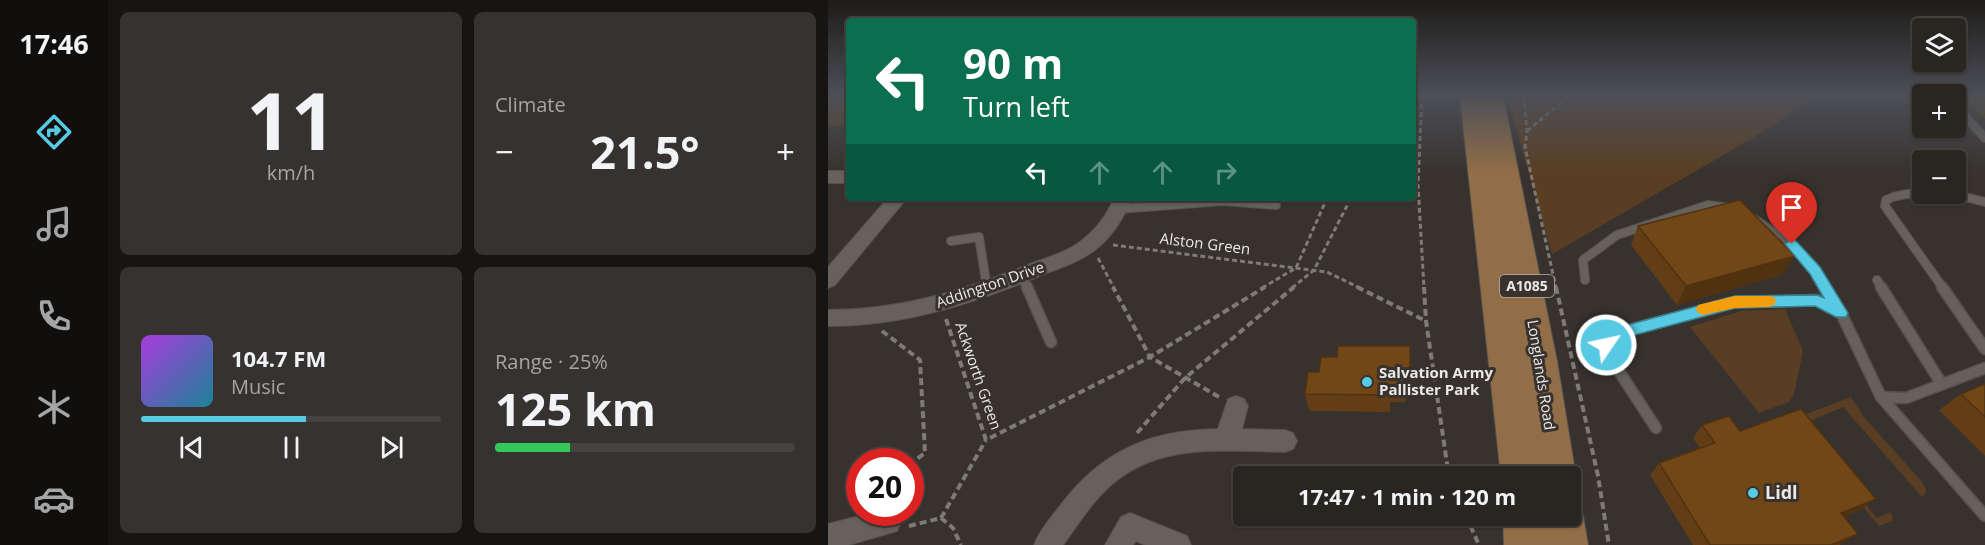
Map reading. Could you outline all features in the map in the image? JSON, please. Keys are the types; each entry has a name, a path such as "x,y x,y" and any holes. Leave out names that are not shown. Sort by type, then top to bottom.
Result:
{"main road":[{"name":"A1085","path":"1474,121 1519,466"},
{"name":"Longlands Road","path":"1497,121 1540,361 1555,466"},
{"path":"1524,526 1525,545"},
{"path":"1564,526 1567,545"}],"street":[{"path":"828,177 846,177"},
{"path":"830,276 895,201"},
{"name":"Addington Drive","path":"828,318 866,318 941,304 1022,276 1090,243 1112,221 1121,203"},
{"path":"1227,440 1236,406"},
{"path":"1047,545 1089,489 1114,467 1157,446 1202,440 1285,441"},
{"path":"828,537 872,526"},
{"path":"1118,545 1130,526 1178,545"}],"lane":[{"path":"1970,121 1985,138"},
{"path":"1985,202 1958,194 1898,194 1890,196 1885,206 1985,349"},
{"path":"1121,203 1223,201 1276,205"},
{"path":"1584,280 1583,260 1593,250 1617,235 1708,205 1721,205 1736,209 1792,244 1815,271 1841,313 1881,398 1985,516"},
{"path":"951,241 979,237 984,284 987,288"},
{"path":"1022,276 1051,342"},
{"path":"1877,280 1941,383"},
{"path":"1656,428 1609,356 1606,345 1610,335 1735,302 1817,300 1841,313"},
{"path":"1881,398 1906,398 1985,368"}],"path":[{"path":"1421,121 1418,184 1426,321 1447,466"},
{"path":"1526,121 1525,147 1598,476 1609,545"},
{"path":"1527,131 1538,121"},
{"path":"1150,357 1296,268 1326,201"},
{"path":"1133,438 1185,378 1314,270 1349,201"},
{"path":"1090,243 1150,357 1236,406"},
{"name":"Alston Green","path":"1090,243 1327,272 1426,321"},
{"name":"Ackworth Green","path":"941,304 986,440 1150,357"},
{"path":"866,318 920,360 924,448"},
{"path":"924,522 941,518 986,440"},
{"path":"941,518 953,528 961,545"},
{"path":"1470,526 1479,545"}],"shaded area":[{"path":"828,121 846,121 846,125 828,127"},
{"path":"1514,121 1778,121 1753,138 1552,254"},
{"path":"1785,309 1803,351 1794,394 1789,402 1759,413 1690,327 1741,311"},
{"path":"1851,397 1864,417 1922,482 1926,490 1922,497 1843,407 1800,425 1877,518 1890,512 1893,517 1892,521 1879,526 1791,420"}],"building":[{"path":"1740,200 1795,256 1686,286 1638,226"},
{"path":"1338,346 1410,346 1410,381 1404,380 1405,385 1389,385 1389,395 1305,394 1308,372 1319,372 1321,357 1337,357"},
{"path":"1985,384 1985,417 1961,394"},
{"name":"Lidl","path":"1801,409 1876,499 1841,513 1858,534 1831,545 1710,545 1659,463 1715,443 1702,425 1729,416 1740,431"}],"slow traffic":[{"path":"1703,309 1735,302 1769,301"}],"place":[{"name":"Salvation Army Pallister Park","path":"1367,382"},
{"name":"Lidl","path":"1753,493"}],"route":[{"path":"1606,345 1610,335 1735,302 1817,300 1841,313 1815,271 1792,244"}]}
